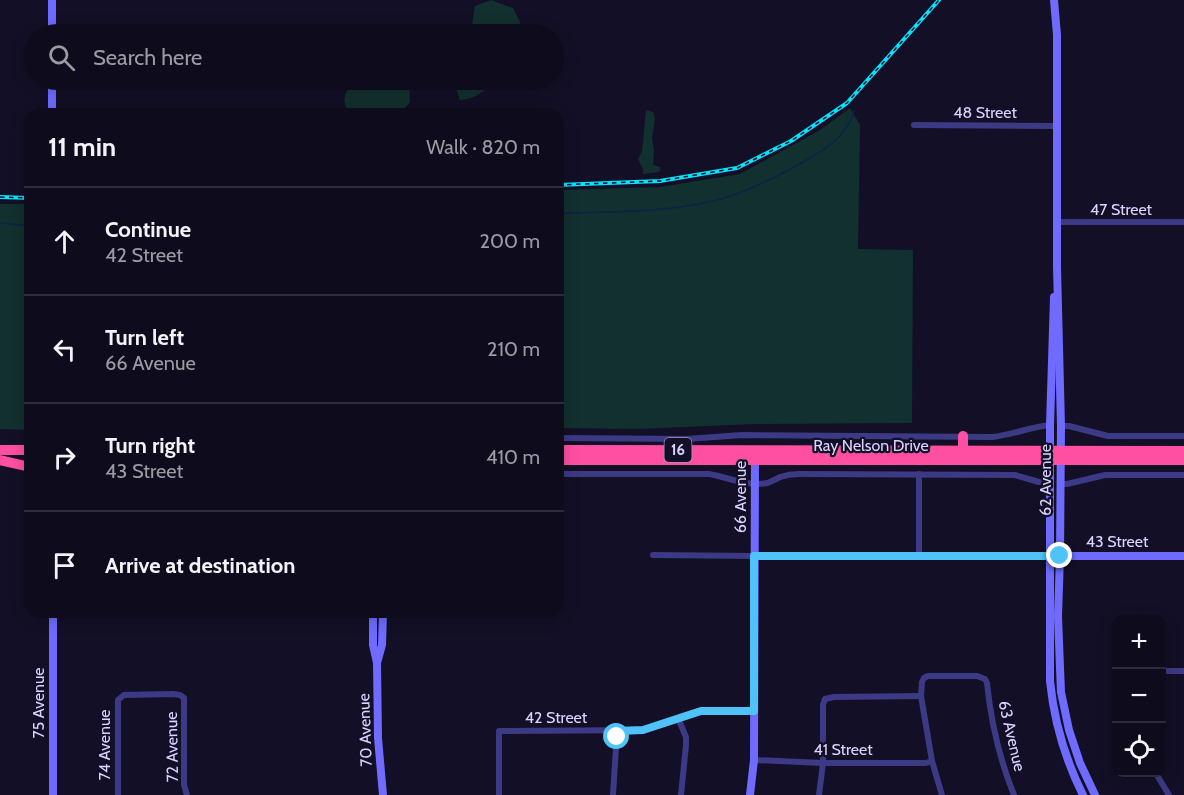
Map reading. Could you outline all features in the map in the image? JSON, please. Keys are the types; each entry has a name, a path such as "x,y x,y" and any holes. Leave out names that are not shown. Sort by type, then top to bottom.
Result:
{"highway":[{"path":"963,436 963,451"},
{"path":"0,450 24,450"},
{"name":"Ray Nelson Drive","path":"564,450 755,455 1055,456 1184,451"},
{"name":"Ray Nelson Drive","path":"564,460 963,451 1184,460"},
{"path":"0,460 24,459"},
{"path":"0,460 24,466"}],"main road":[{"path":"52,0 52,24"},
{"name":"62 Avenue","path":"1054,0 1057,35 1057,267 1061,426 1051,482 1061,692 1071,739 1095,795"},
{"path":"52,90 52,108"},
{"name":"62 Avenue","path":"1057,267 1052,321 1050,425 1060,484 1049,648 1053,703 1062,746 1083,795"},
{"name":"66 Avenue","path":"750,795 754,760 755,455"},
{"name":"43 Street","path":"754,556 1184,556"},
{"name":"75 Avenue","path":"53,618 53,795"},
{"name":"70 Avenue","path":"373,618 383,795"},
{"name":"70 Avenue","path":"377,663 382,645 383,618"}],"street":[{"name":"48 Street","path":"914,125 1057,126"},
{"name":"47 Street","path":"1057,222 1184,222"},
{"path":"564,438 687,439 742,435 1006,435 1050,425"},
{"path":"1061,426 1108,436 1184,436"},
{"path":"564,474 709,474 754,484 768,483 794,474 1015,475 1038,482 1051,482"},
{"path":"919,474 919,556"},
{"path":"1060,484 1105,475 1184,475"},
{"name":"43 Street","path":"654,555 754,556"},
{"path":"1166,671 1184,671"},
{"name":"63 Avenue","path":"921,696 922,682 928,676 977,676 985,679 995,737 1014,795"},
{"name":"74 Avenue","path":"118,795 118,700 124,695 173,694 184,698"},
{"path":"819,795 823,763 825,699 921,696 932,761 942,795"},
{"name":"72 Avenue","path":"184,698 184,785 187,795"},
{"name":"42 Street","path":"499,795 499,731 643,730 701,711 754,711"},
{"path":"678,718 686,737 681,795"},
{"path":"613,795 617,731"},
{"name":"41 Street","path":"754,760 823,763 932,761"},
{"path":"1158,777 1169,795"}],"green space":[{"path":"491,0 513,8 520,24 472,24 475,6"},
{"path":"348,90 409,90 410,102 405,108 347,108 345,96"},
{"path":"456,90 485,90 471,98 460,100"},
{"path":"850,108 860,125 858,249 913,250 912,423 756,424 638,429 564,428 564,190 660,187 740,174 820,130"},
{"path":"646,110 653,112 655,119 652,138 653,165 660,167 660,171 643,174 638,159 642,151"},
{"path":"0,204 24,204 24,430 0,429"}],"waterway":[{"path":"564,213 638,211 678,207 740,193 784,173 828,146 847,127 854,111"},
{"path":"0,223 24,225"}],"railway":[{"path":"564,185 660,181 737,168 791,141 847,103 939,0"},
{"path":"0,197 24,198"}],"route":[{"path":"617,737 617,731 643,730 701,711 754,711 754,556 1060,556"}]}
